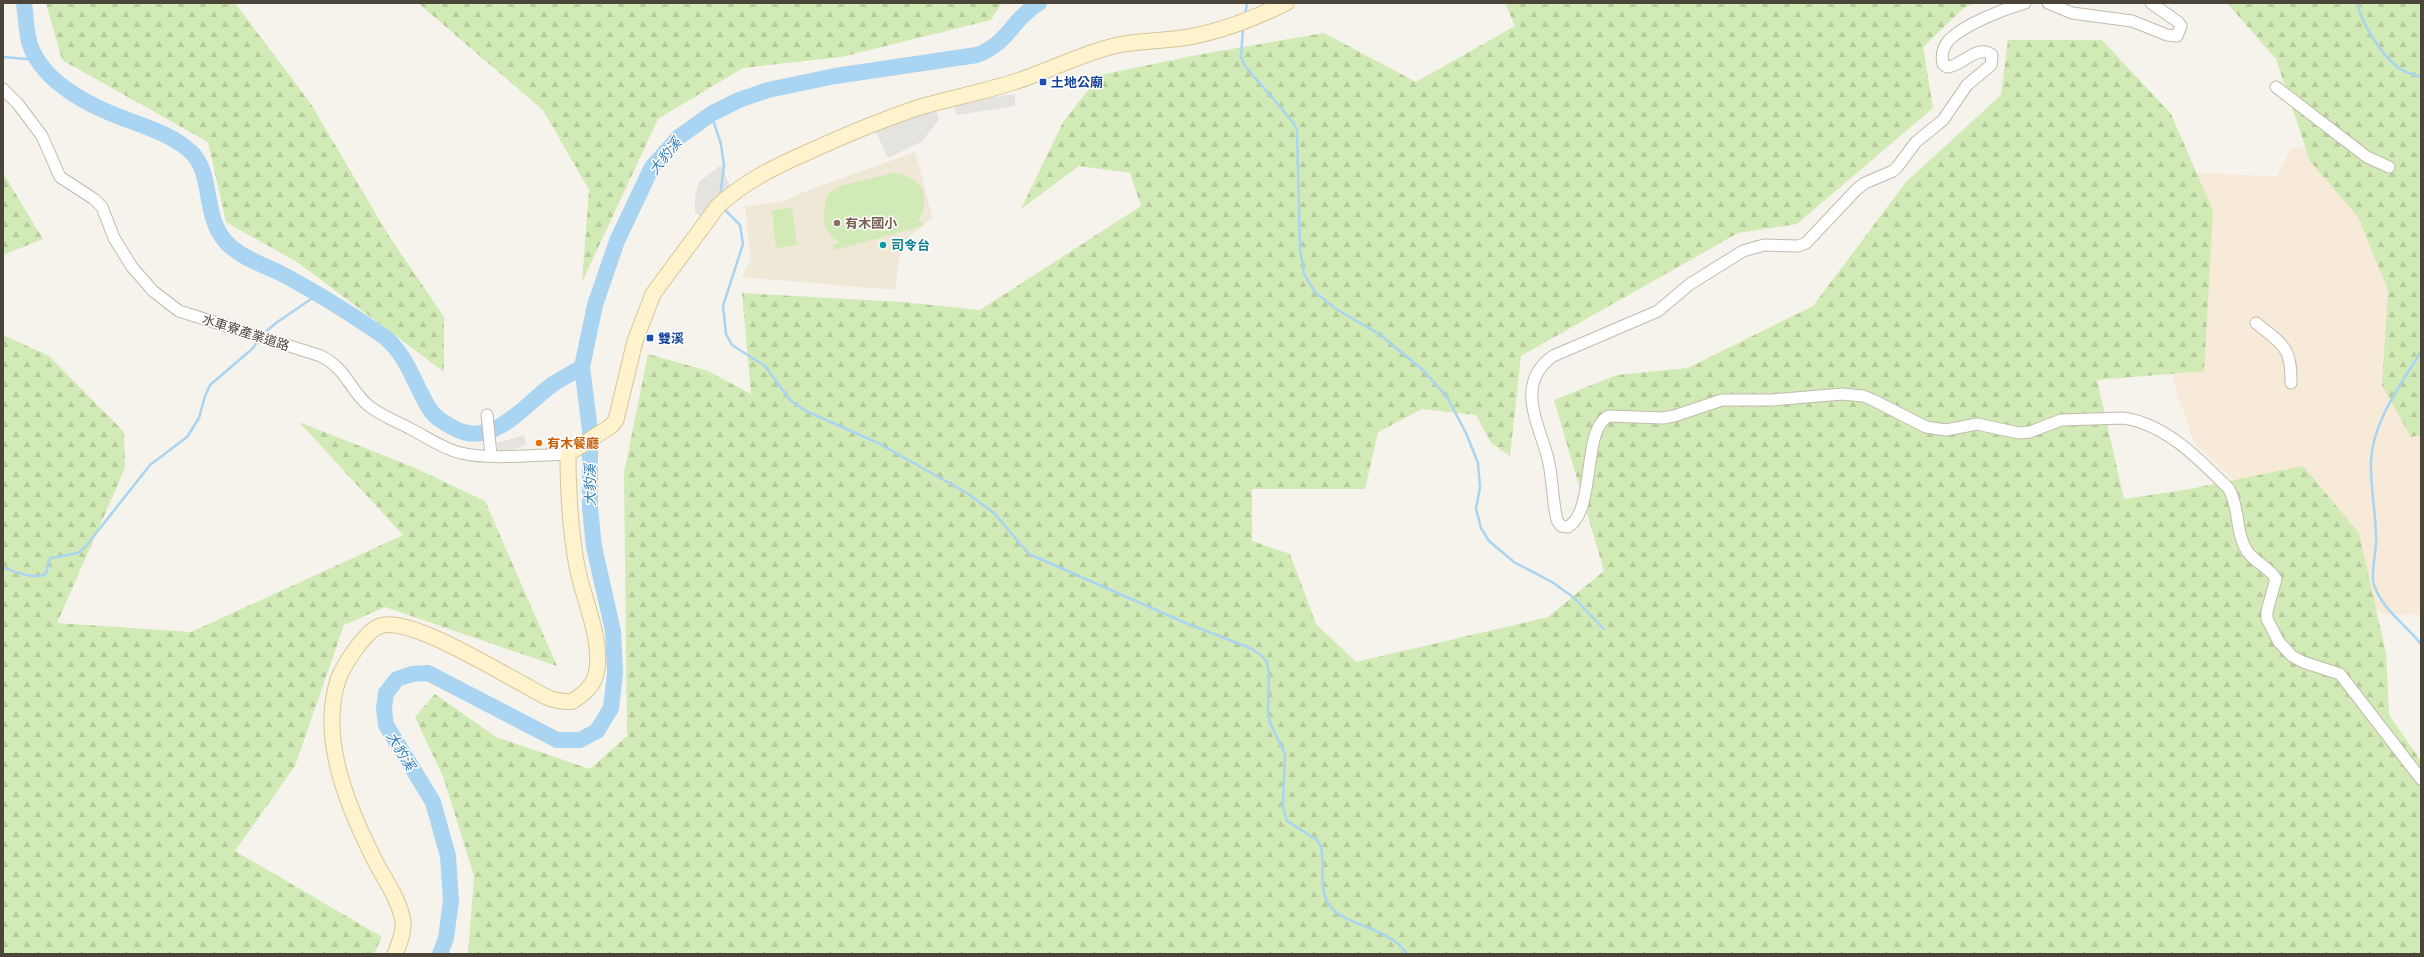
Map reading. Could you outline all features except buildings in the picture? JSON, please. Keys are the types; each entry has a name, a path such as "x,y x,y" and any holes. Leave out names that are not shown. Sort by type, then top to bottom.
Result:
{"street":[{"path":"395,954 402,939 403,923 397,902 360,830 338,770 332,740 332,712 338,680 353,654 366,636 379,626 394,624 420,632 460,651 554,701 573,702 583,694 594,680 597,663 595,640 578,568 572,535 573,452 611,426 619,413 635,341 656,289 718,206 754,179 844,135 920,108 1029,77 1083,56 1118,45 1182,38 1209,32 1265,13 1286,3"},
{"path":"2025,3 1993,16 1949,41 1942,57 1943,64 1947,67 1952,67 1981,51 1988,52 1992,55 1991,65 1966,85 1942,120 1916,142 1893,171 1865,183 1856,189 1806,243 1798,246 1764,245 1743,251 1690,284 1664,307 1553,356 1544,362 1537,370 1534,381 1532,405 1549,460 1556,520 1561,526 1568,527 1578,516 1583,502 1596,432 1603,419 1609,416 1663,418 1674,416 1722,400 1773,400 1842,394 1868,398 1926,427 1934,429 1946,430 1977,424 2019,433 2030,432 2061,420 2124,418 2134,420 2163,430 2229,489 2235,500 2238,527 2247,550 2276,579 2267,611 2267,619 2279,642 2292,656 2303,662 2340,674 2421,779"},
{"path":"2048,3 2072,13 2132,20 2167,35 2178,36 2181,26 2178,22 2151,3"},
{"path":"2276,87 2367,157 2389,167"},
{"name":"水車寮產業道路","path":"3,89 18,104 42,136 60,177 98,202 111,231 132,267 152,291 168,303 187,314 321,356 341,369 362,400 374,410 454,451 471,455 491,452 573,452"},
{"path":"2256,323 2276,338 2288,354 2292,362 2291,383"},
{"path":"487,415 491,452"}],"shaded area":[{"path":"1015,94 1015,106 956,115 954,102"},
{"path":"936,110 939,120 921,142 888,158 875,130"},
{"path":"2292,147 2333,149 2421,292 2421,615 2383,614 2317,578 2241,487 2194,443 2178,396 2150,286 2169,172 2277,176"},
{"name":"有木國小","path":"915,152 933,218 902,242 895,290 742,277 751,260 745,206 783,202 798,194"},
{"path":"721,165 730,186 716,201 705,219 695,213 695,196 699,182"},
{"path":"524,435 526,445 498,454 497,443"}],"green space":[{"path":"46,3 235,3 311,104 387,233 444,317 444,372 297,262 226,222 208,142 62,60"},
{"path":"418,3 1002,3 991,20 841,57 743,68 658,119 582,282 589,190 543,110"},
{"path":"1505,3 1977,3 1965,7 1923,47 1933,108 1797,224 1738,233 1521,356 1510,456 1491,443 1476,415 1422,409 1378,432 1365,489 1252,489 1252,541 1290,554 1316,624 1356,662 1548,617 1604,571 1554,400 1617,375 1688,368 1813,306 1906,182 2001,95 2008,40 2102,40 2171,114 2213,211 2204,371 2097,380 2124,499 2190,489 2303,466 2359,533 2386,653 2389,715 2421,761 2421,954 468,954 474,876 444,779 415,717 435,694 496,737 590,769 627,736 624,473 648,354 708,371 751,394 742,293 902,302 980,310 1141,206 1130,173 1079,166 1021,209 1063,122 1100,75 1197,55 1324,33 1416,82 1515,26"},
{"path":"2227,3 2421,3 2421,435 2411,437 2382,385 2388,290 2358,217 2310,161 2276,59"},
{"path":"3,173 43,239 3,255"},
{"path":"893,173 911,178 922,189 924,203 918,221 922,221 923,226 835,250 833,245 840,242 833,238 829,233 824,221 828,194 840,186"},
{"path":"792,208 797,245 776,248 772,210"},
{"path":"3,335 49,356 124,432 125,468 57,623 191,632 403,535 299,422 413,467 485,501 557,666 385,607 344,625 295,766 235,851 382,937 374,954 3,954"}],"waterway":[{"path":"24,3 30,45 37,59 46,71 58,82 85,101 114,115 160,132 183,145 190,151 202,170 214,220 226,242 237,252 306,287 386,338 400,354 431,411 442,421 466,433 480,433 493,429 519,413 553,384 582,367"},
{"name":"大豹溪","path":"440,954 446,938 451,901 448,856 433,802 386,725 384,709 386,693 397,679 412,674 428,673 557,740 580,740 597,731 611,708 615,673 613,631 594,547 590,508 590,430 582,367 595,305 617,241 652,167 679,137 711,114 739,100 768,90 835,76 977,55 996,44 1022,17 1039,3"},
{"path":"1245,15 1247,3"},
{"path":"2357,3 2369,32 2383,52 2398,67 2406,72 2421,77"},
{"path":"1243,28 1241,57 1245,66 1293,122 1297,130 1300,249 1304,274 1315,292 1336,309 1379,334 1423,370 1447,397 1466,433 1478,463 1480,487 1476,509 1481,528 1489,541 1514,562 1552,582 1573,597 1604,629"},
{"path":"3,57 38,60"},
{"path":"711,114 721,144 724,166 720,197"},
{"path":"723,208 740,225 743,244 723,306 726,334 732,345 765,366 790,400 806,411 878,443 967,493 994,513 1029,554 1188,624 1250,648 1261,655 1267,662 1269,674 1268,711 1270,723 1285,754 1283,807 1287,821 1317,840 1321,847 1323,888 1327,901 1333,909 1341,916 1388,937 1399,944 1407,954"},
{"path":"263,334 276,323 317,295"},
{"path":"3,567 31,576 42,575 46,573 51,558 78,553 86,546 150,465 187,437 199,418 205,396 210,385 252,349 259,340"},
{"path":"2421,352 2382,417 2373,446 2371,461 2376,537 2373,575 2374,585 2388,609 2421,644"}],"place":[{"name":"土地公廟","path":"1043,82"},
{"name":"有木國小","path":"837,223"},
{"name":"司令台","path":"883,245"},
{"name":"雙溪","path":"650,338"},
{"name":"有木餐廳","path":"539,443"}]}
